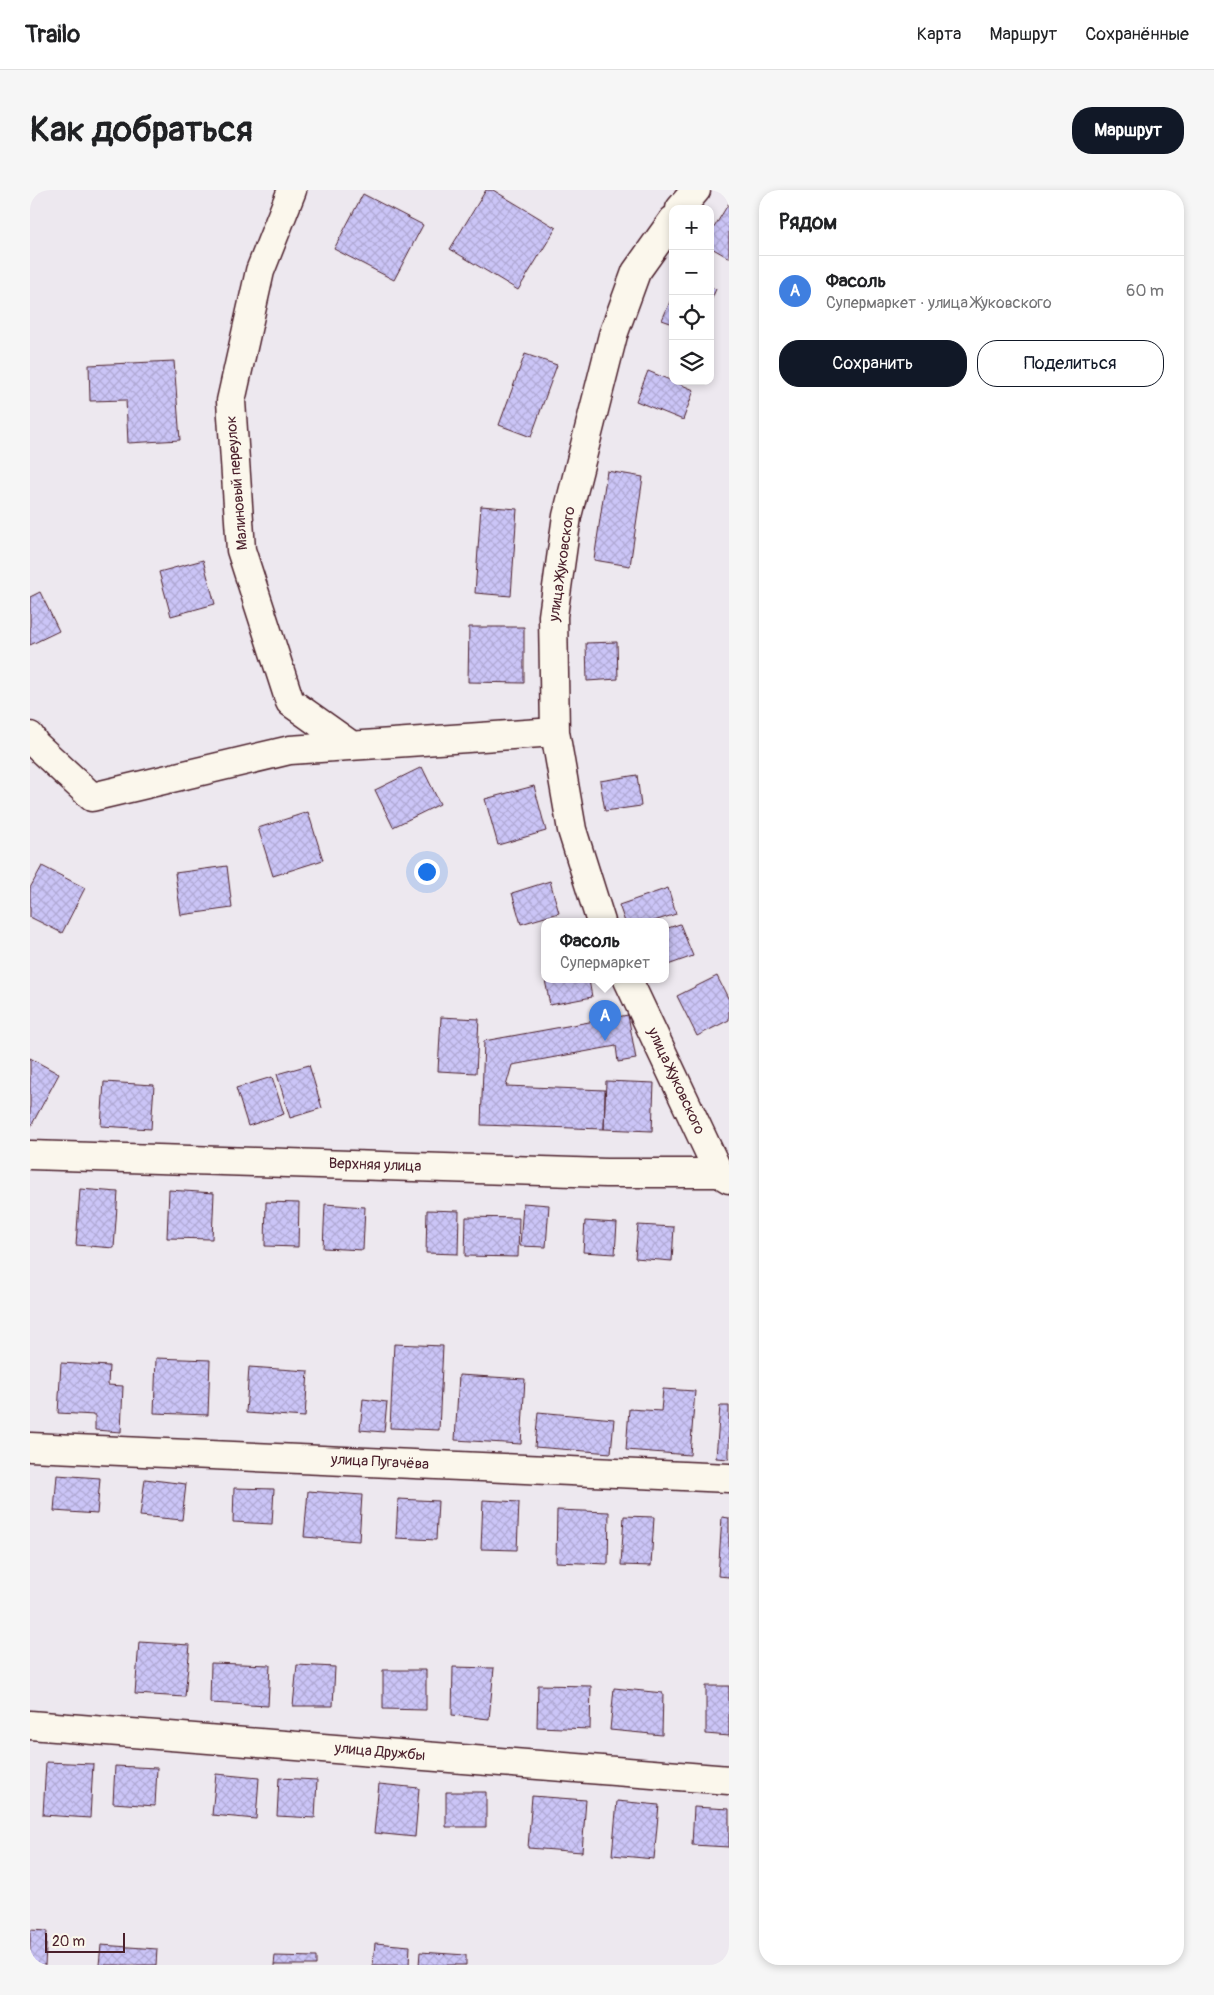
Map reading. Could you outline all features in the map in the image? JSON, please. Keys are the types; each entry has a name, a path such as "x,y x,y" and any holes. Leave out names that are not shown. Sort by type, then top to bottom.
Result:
{"street":[{"name":"Малиновый переулок","path":"292,190 260,271 231,401 241,550 290,702 352,746"},
{"path":"683,205 696,190"},
{"name":"улица Жуковского","path":"600,918 572,830 555,732 553,616 567,516 613,335 636,272 669,226"},
{"path":"30,736 35,744 92,797 290,750 555,732"},
{"name":"улица Жуковского","path":"629,983 724,1176"},
{"name":"Верхняя улица","path":"30,1155 724,1176"},
{"name":"улица Пугачёва","path":"30,1447 729,1478"},
{"name":"улица Дружбы","path":"30,1725 729,1780"}],"building":[{"path":"486,190 493,190 556,228 518,290 450,249"},
{"path":"363,194 423,225 394,280 334,249"},
{"path":"729,203 729,258 714,249 714,227"},
{"path":"669,304 669,323 662,320"},
{"path":"525,354 557,365 531,437 499,425"},
{"path":"174,361 180,440 128,443 126,400 90,401 89,365"},
{"path":"648,371 669,380 669,385 682,385 694,390 683,420 636,401"},
{"path":"607,471 643,477 630,566 594,560"},
{"path":"481,506 517,509 511,596 475,593"},
{"path":"203,560 215,604 171,616 159,572"},
{"path":"40,592 59,631 30,645 30,597"},
{"path":"469,627 524,627 524,683 468,682"},
{"path":"617,642 618,679 587,681 586,643"},
{"path":"422,767 440,804 393,827 375,790"},
{"path":"637,775 641,806 605,811 600,781"},
{"path":"534,786 546,831 498,845 485,799"},
{"path":"308,812 323,860 273,876 258,828"},
{"path":"42,866 85,888 62,933 30,917 30,888"},
{"path":"227,866 232,908 181,915 175,873"},
{"path":"550,881 559,913 521,924 512,893"},
{"path":"668,888 676,914 664,918 624,918 619,905"},
{"path":"680,924 693,956 669,965 669,928"},
{"path":"717,976 729,1000 729,1020 697,1036 677,996"},
{"path":"546,983 590,983 592,997 550,1005"},
{"path":"628,1015 636,1059 618,1062 616,1046 512,1065 506,1086 605,1090 604,1129 481,1125 484,1041"},
{"path":"441,1017 479,1019 476,1073 438,1071"},
{"path":"30,1058 59,1074 30,1128"},
{"path":"309,1065 322,1108 290,1118 277,1074"},
{"path":"272,1077 284,1114 248,1126 236,1088"},
{"path":"606,1081 654,1083 652,1131 604,1129"},
{"path":"104,1082 154,1085 151,1129 101,1126"},
{"path":"80,1189 118,1192 114,1248 76,1245"},
{"path":"169,1190 214,1193 212,1239 167,1238"},
{"path":"266,1202 299,1203 298,1247 265,1246"},
{"path":"523,1203 549,1205 546,1247 520,1246"},
{"path":"325,1204 365,1207 363,1250 323,1248"},
{"path":"427,1210 459,1211 458,1254 426,1253"},
{"path":"466,1217 519,1218 518,1257 465,1256"},
{"path":"585,1221 617,1223 615,1254 583,1252"},
{"path":"638,1225 674,1227 672,1261 635,1258"},
{"path":"394,1344 443,1346 439,1430 390,1428"},
{"path":"156,1358 210,1360 208,1415 154,1413"},
{"path":"61,1363 109,1366 108,1385 123,1386 121,1432 95,1430 95,1415 58,1413"},
{"path":"249,1367 308,1371 305,1417 246,1413"},
{"path":"459,1375 525,1379 521,1444 455,1440"},
{"path":"663,1389 695,1391 690,1455 626,1450 629,1409 661,1411"},
{"path":"363,1399 387,1402 384,1432 360,1430"},
{"path":"720,1406 729,1406 729,1459 716,1458"},
{"path":"538,1412 614,1419 611,1453 535,1447"},
{"path":"57,1475 100,1478 97,1514 54,1511"},
{"path":"145,1479 186,1484 182,1520 140,1516"},
{"path":"234,1488 274,1489 272,1524 233,1522"},
{"path":"308,1491 362,1495 359,1541 304,1537"},
{"path":"398,1499 438,1501 436,1540 396,1538"},
{"path":"483,1500 519,1502 517,1550 481,1549"},
{"path":"557,1510 609,1512 608,1564 556,1562"},
{"path":"624,1516 654,1517 651,1566 621,1565"},
{"path":"722,1517 729,1518 729,1577 718,1576"},
{"path":"139,1642 190,1645 185,1697 135,1694"},
{"path":"211,1663 270,1665 268,1706 210,1703"},
{"path":"297,1665 335,1667 333,1706 293,1706"},
{"path":"453,1667 494,1668 489,1719 452,1715"},
{"path":"383,1670 426,1670 426,1710 383,1709"},
{"path":"538,1685 591,1686 590,1729 537,1727"},
{"path":"706,1686 729,1686 729,1736 706,1734"},
{"path":"614,1688 663,1693 662,1735 610,1730"},
{"path":"46,1762 93,1764 90,1818 43,1815"},
{"path":"115,1766 157,1768 155,1806 113,1803"},
{"path":"216,1774 259,1778 256,1819 212,1815"},
{"path":"279,1778 317,1780 315,1818 277,1816"},
{"path":"379,1784 419,1788 415,1837 374,1833"},
{"path":"446,1792 486,1792 486,1827 446,1827"},
{"path":"532,1796 586,1800 582,1852 528,1848"},
{"path":"617,1801 659,1805 654,1859 612,1855"},
{"path":"694,1807 729,1809 729,1847 692,1845"},
{"path":"30,1930 47,1931 45,1965 30,1965"},
{"path":"375,1943 410,1946 409,1965 373,1965"},
{"path":"101,1945 157,1949 156,1965 99,1965"},
{"path":"420,1952 466,1955 466,1965 419,1965"},
{"path":"275,1956 316,1957 316,1965 274,1965"}],"place":[{"name":"Фасоль","path":"605,1041"}]}
